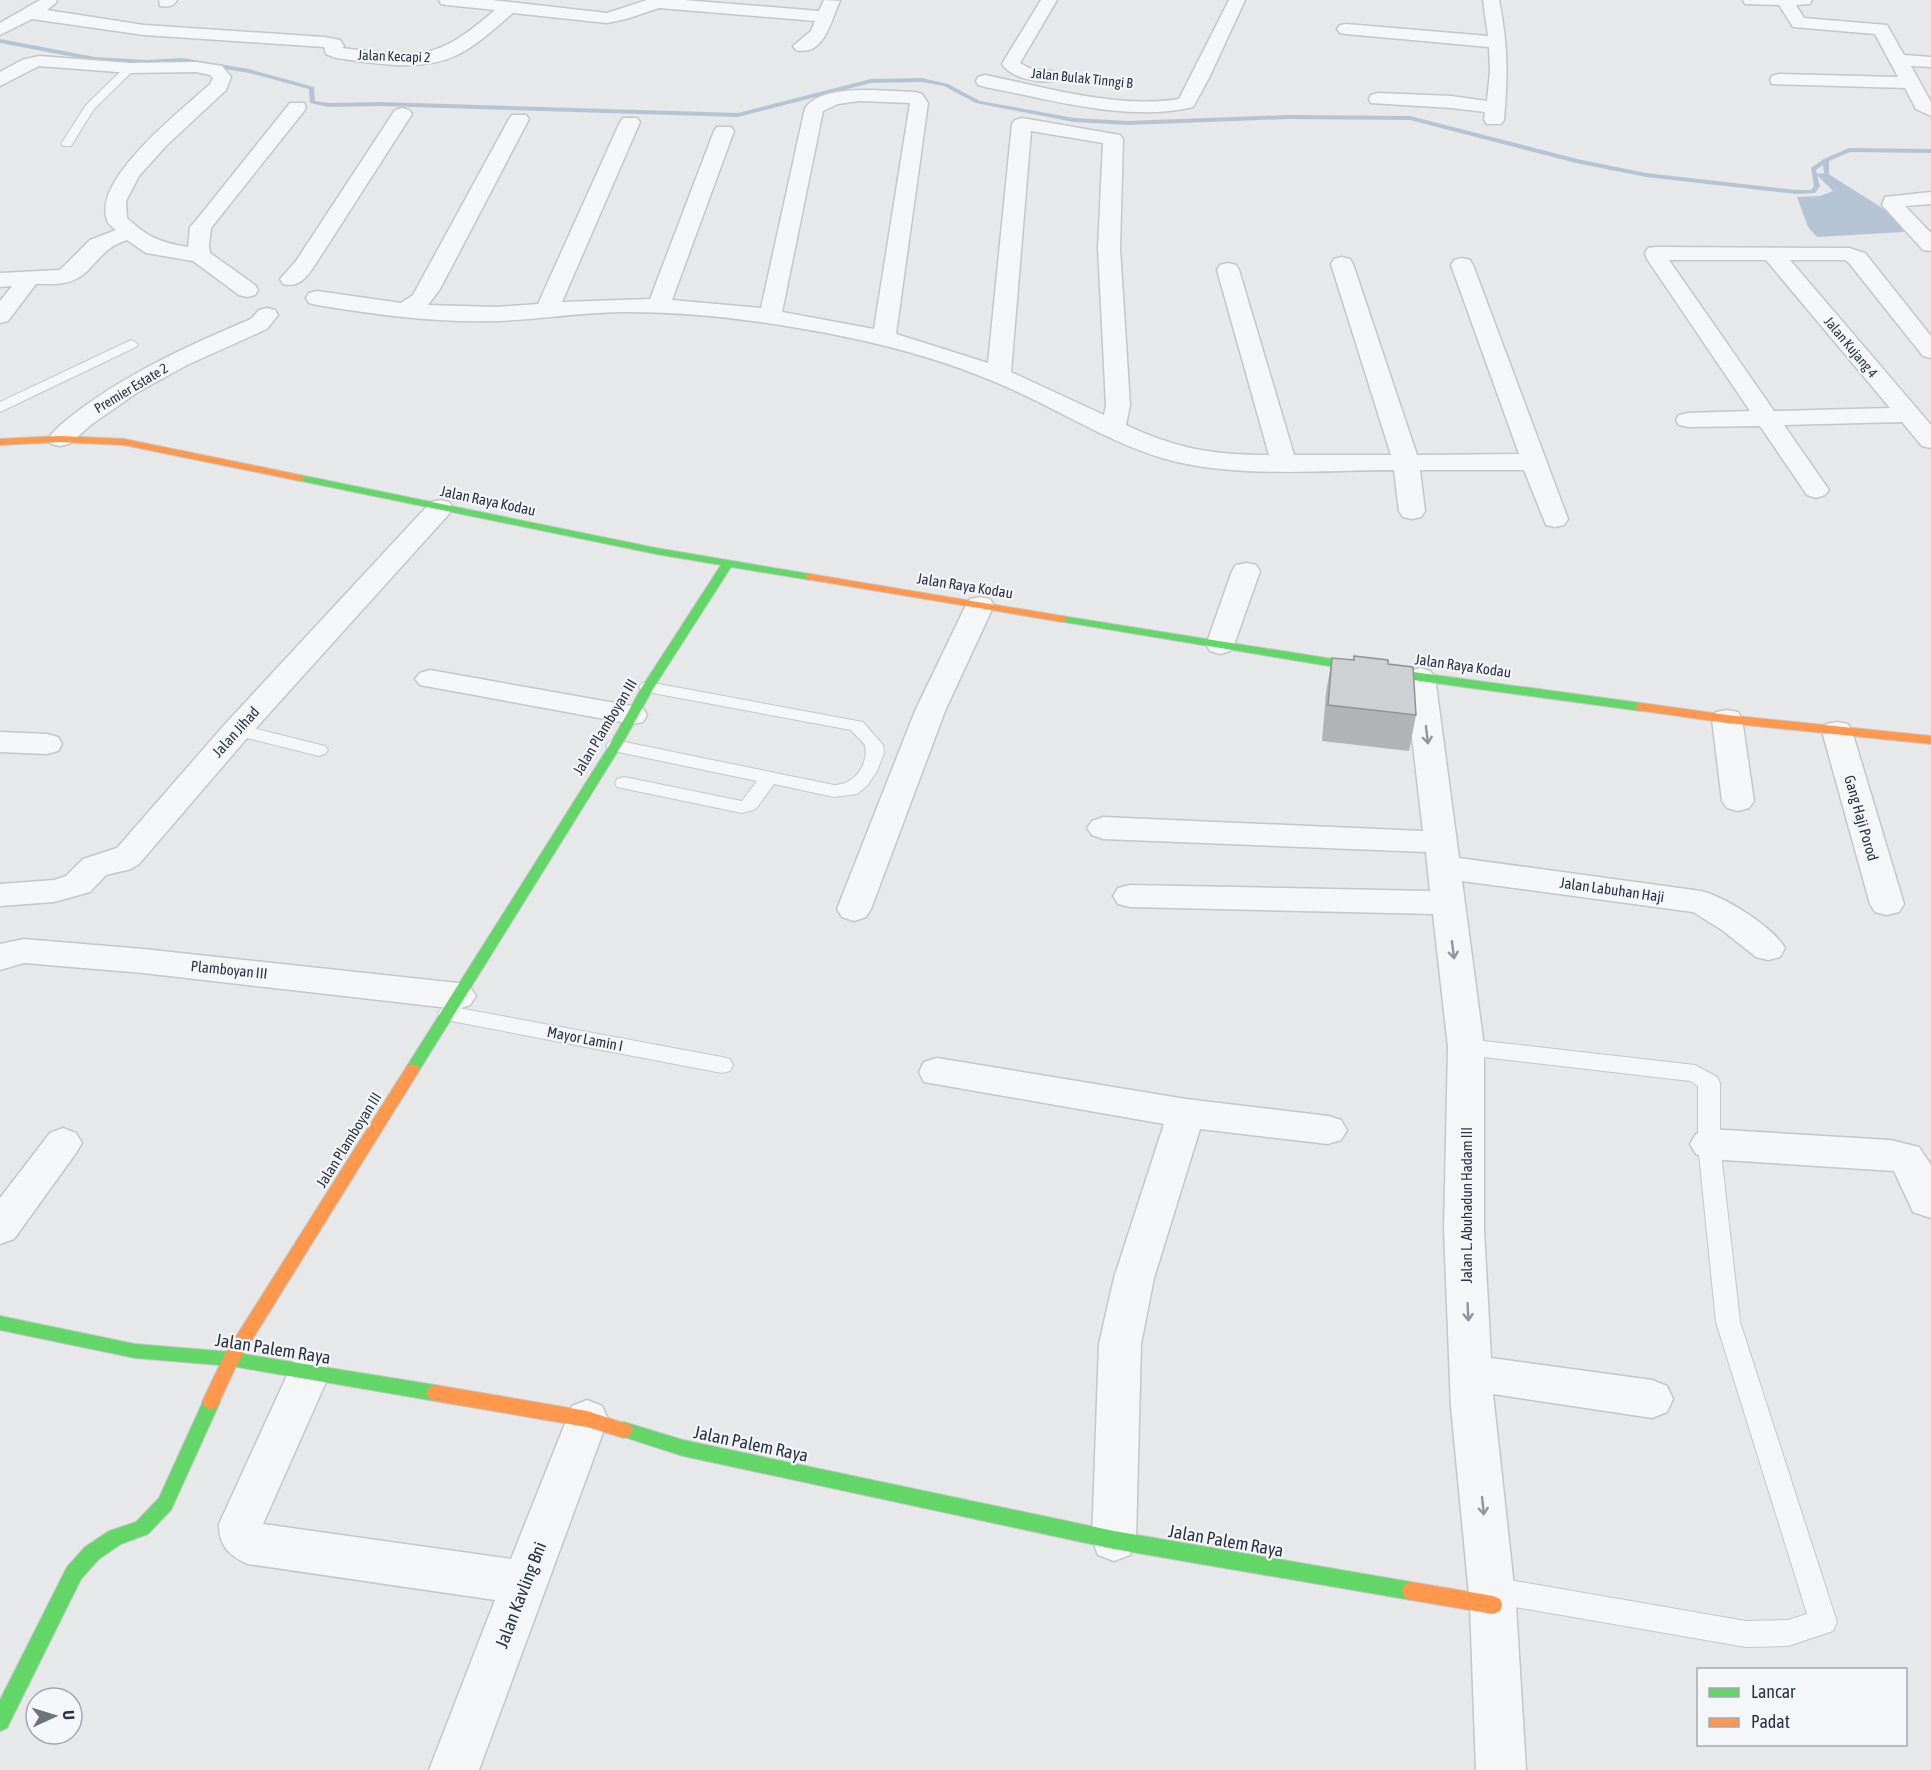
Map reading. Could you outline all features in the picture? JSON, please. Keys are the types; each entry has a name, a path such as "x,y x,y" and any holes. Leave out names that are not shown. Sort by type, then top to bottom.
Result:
{"street":[{"path":"0,30 53,0"},
{"path":"447,0 613,18 624,16 645,4 676,3 823,17"},
{"path":"802,46 818,33 823,17 833,0"},
{"name":"Jalan Bulak Tinngi B","path":"1049,0 1011,67 1024,72 1070,78"},
{"path":"985,81 1098,103 1163,107 1186,103 1196,88 1223,25 1237,0"},
{"path":"1378,99 1451,102 1494,114 1500,83 1498,42 1491,0"},
{"path":"1751,0 1804,1"},
{"path":"1785,2 1799,23 1880,29 1909,83 1923,105 1931,110"},
{"name":"Jalan Kecapi 2","path":"29,13 144,30 332,43 335,46 332,50 336,53 414,59 438,57 448,53 466,42 509,8"},
{"path":"1346,29 1498,42"},
{"path":"1897,60 1931,63"},
{"path":"0,80 28,64 39,61 130,68 196,67 216,70 222,77 219,86 138,164 122,187 116,202 117,220 131,233 154,248 200,256 277,298 404,311 498,314 596,306 658,306 770,317 917,346 999,375 1164,450 1195,458 1232,463 1534,462"},
{"path":"1779,80 1909,83"},
{"path":"1174,87 1196,88"},
{"path":"770,317 814,108 830,100 850,97 915,98 919,103 884,338"},
{"path":"200,256 198,245 201,227 297,107"},
{"name":"Premier Estate 2","path":"60,439 88,413 119,392 207,346 259,324 304,264 402,114"},
{"path":"404,311 421,300 429,289 519,119"},
{"path":"547,310 630,122"},
{"path":"999,375 1022,124 1113,139 1109,248 1118,405 1113,427"},
{"path":"658,306 724,131"},
{"path":"1931,198 1892,201 1892,205 1931,245"},
{"path":"0,280 65,276 75,271 98,246 110,238 131,233"},
{"path":"1816,490 1656,253 1832,252 1854,256 1931,351"},
{"name":"Jalan Kujang 4","path":"1772,253 1929,437"},
{"path":"1342,264 1406,461 1412,511"},
{"path":"1462,265 1555,519"},
{"path":"1228,270 1284,463"},
{"path":"0,316 30,278"},
{"path":"1688,420 1908,415"},
{"name":"Jalan Raya Kodau","path":"0,442 60,439 124,442 645,549 1220,645 1420,677 1727,719 1931,740"},
{"name":"Jalan Jihad","path":"0,895 54,891 78,884 95,867 119,861 128,856 237,729 440,508"},
{"name":"Jalan Plamboyan III","path":"0,1721 74,1573 92,1553 116,1537 142,1528 165,1504 231,1359 615,746 648,687 728,563"},
{"path":"1220,645 1246,571"},
{"path":"854,909 930,711 980,605"},
{"name":"Jalan L. Abuhadun Hadam III","path":"1420,677 1466,1047 1464,1230 1471,1374 1493,1597 1500,1770"},
{"path":"430,679 632,715"},
{"path":"1727,719 1738,801"},
{"name":"Gang Haji Porod","path":"1837,731 1887,904"},
{"path":"0,742 47,744"},
{"path":"1103,828 1443,871"},
{"path":"1130,896 1443,871"},
{"name":"Jalan Labuhan Haji","path":"1443,871 1701,902 1734,922 1768,948"},
{"name":"Plamboyan III","path":"0,958 11,952 24,951 143,961 453,1005"},
{"path":"937,1072 1186,1113 1328,1130"},
{"path":"1114,1540 1120,1344 1134,1278 1186,1113"},
{"path":"0,1228 63,1143"},
{"path":"1708,1144 1890,1155 1906,1158 1915,1171 1927,1201 1931,1202"},
{"name":"Jalan Palem Raya","path":"0,1323 135,1351 231,1359 587,1419 683,1448 1114,1540 1493,1597"},
{"path":"309,1373 241,1524 242,1535 248,1543 525,1583"},
{"path":"1471,1374 1652,1399"},
{"name":"Jalan Kavling Bni","path":"454,1770 587,1419"}],"lane":[{"path":"67,144 90,107 130,68"},
{"path":"0,408 131,344"},
{"path":"615,746 834,791 853,789 865,777 875,753 875,746 857,726 648,687"},
{"path":"237,729 319,750"},
{"path":"624,783 742,807 749,805 768,779"},
{"name":"Mayor Lamin I","path":"453,1005 722,1065"},
{"path":"1466,1047 1695,1073 1709,1083 1708,1144 1728,1322 1823,1622 1788,1634 1746,1634 1493,1597"}],"water":[{"path":"1827,173 1890,213 1904,232 1817,237 1808,227 1797,197 1820,196 1833,191 1816,174"}],"building":[{"path":"1354,656 1388,660 1388,664 1413,667 1416,715 1328,705 1332,658 1354,660"}],"waterway":[{"path":"0,41 95,59 147,62 182,60 249,71 312,88 312,102 329,105 381,104 738,115 871,81 922,80 946,85 978,102 1074,120 1128,123 1287,117 1410,118 1576,161 1646,175 1796,192 1813,192 1817,186 1813,169 1826,160"},
{"path":"1826,160 1849,150 1931,151"},
{"path":"1826,160 1827,173"}],"traffic: fast":[{"path":"300,478 656,551 810,577"},
{"path":"412,1070 615,746 648,687 728,563"},
{"path":"1062,619 1420,677 1641,707"},
{"path":"0,1323 135,1351 231,1359 435,1393"},
{"path":"0,1721 74,1573 92,1553 115,1537 142,1528 165,1504 211,1402"},
{"path":"624,1430 683,1448 1114,1540 1411,1591"}],"traffic: slow":[{"path":"0,442 60,439 124,442 300,478"},
{"path":"810,577 1062,619"},
{"path":"1641,707 1727,719 1931,740"},
{"path":"211,1402 231,1359 412,1070"},
{"path":"435,1393 587,1419 624,1430"},
{"path":"1411,1591 1493,1605"}]}
